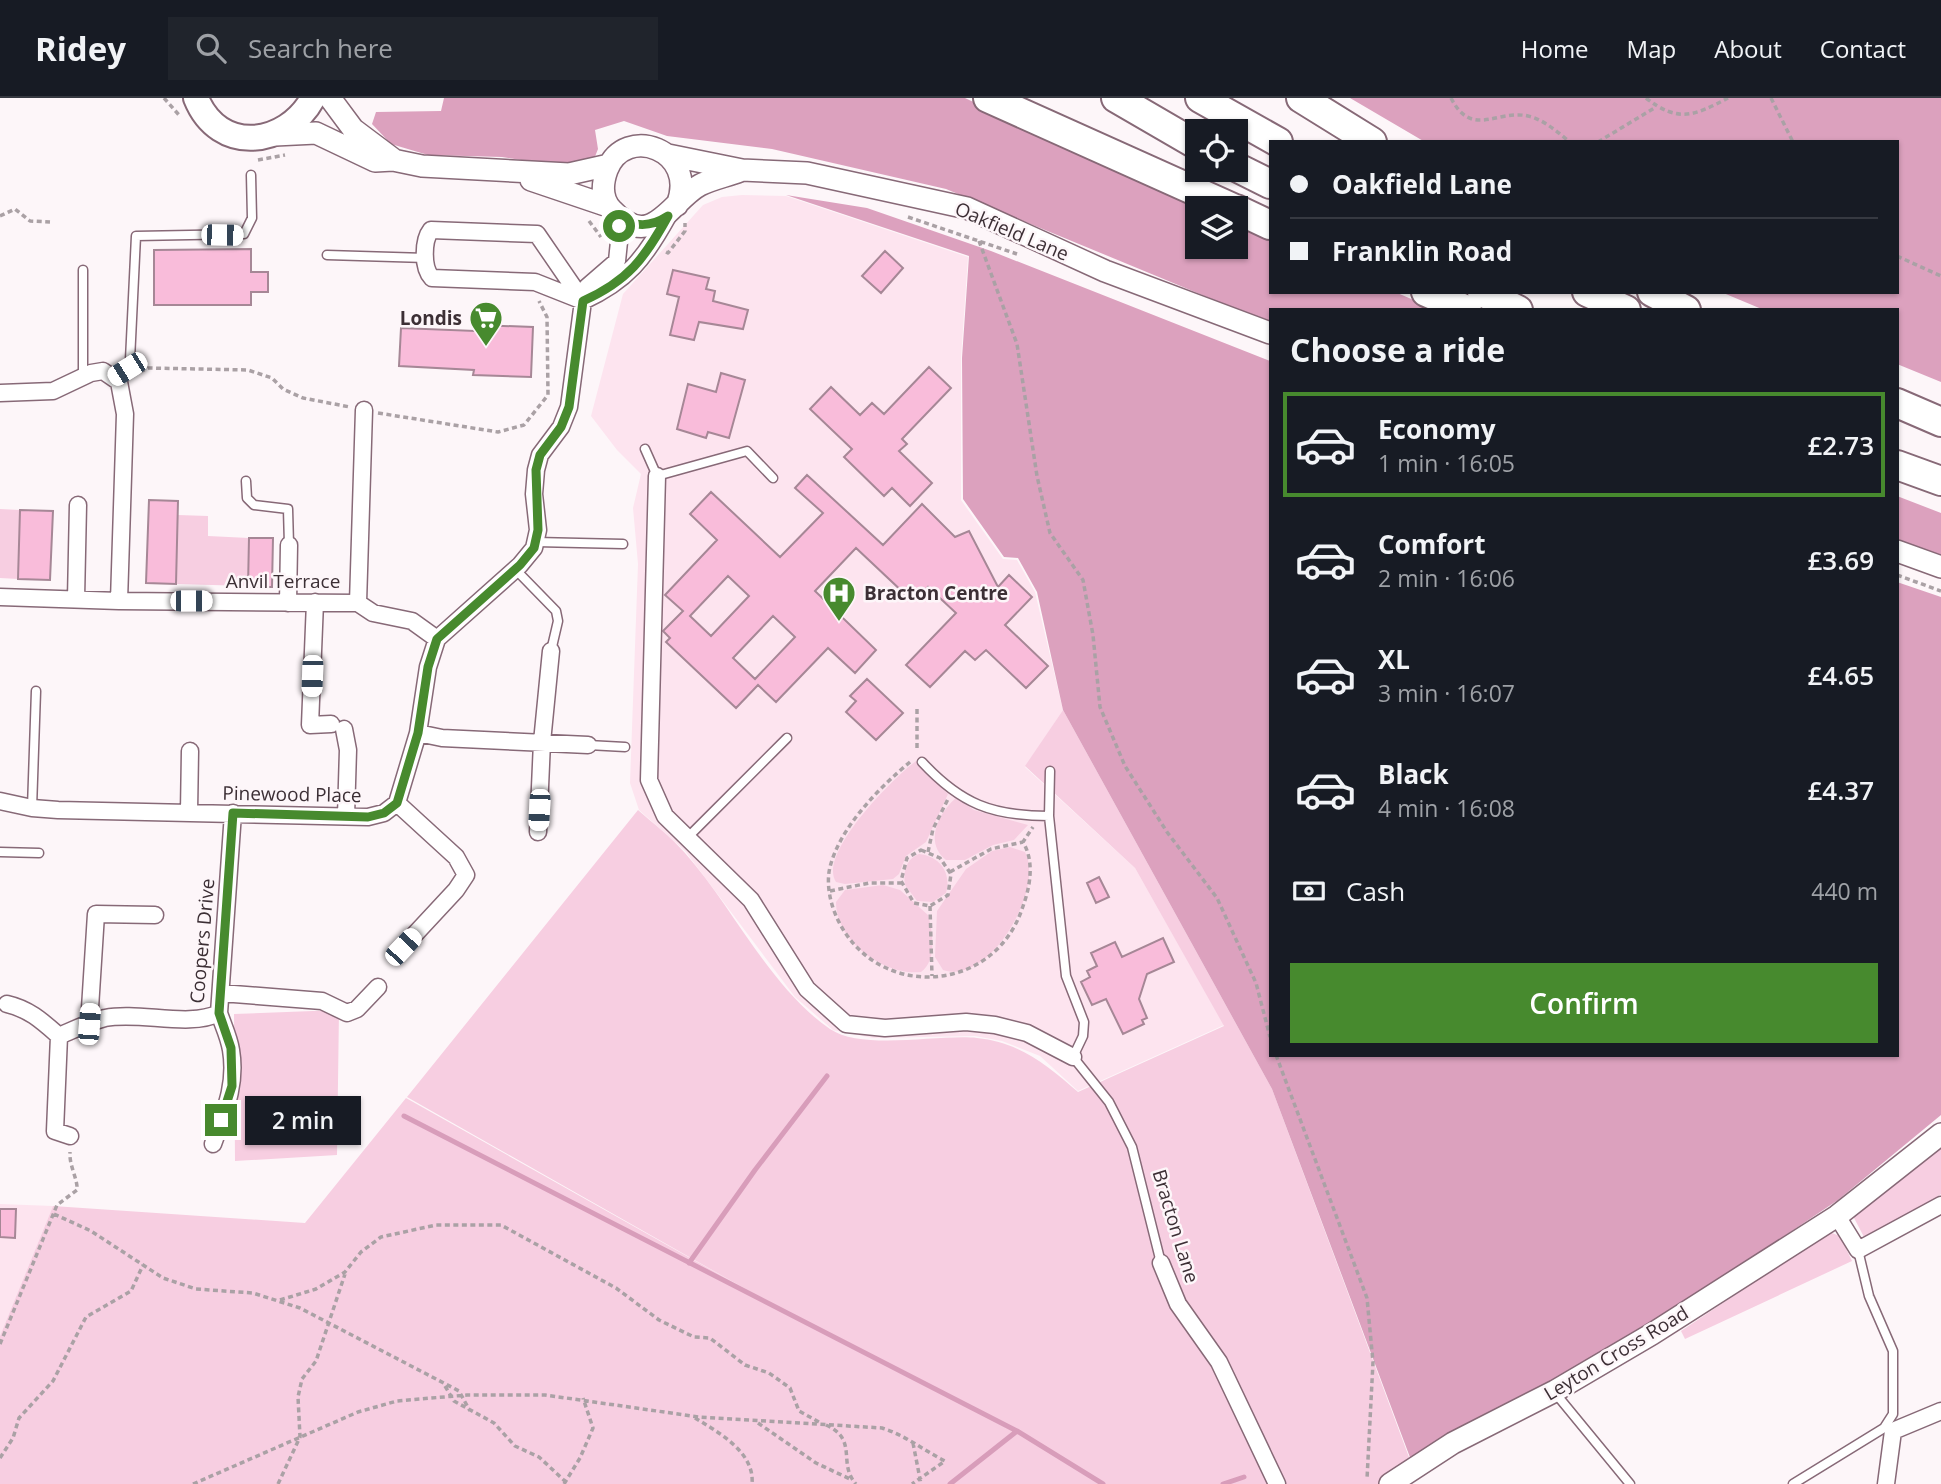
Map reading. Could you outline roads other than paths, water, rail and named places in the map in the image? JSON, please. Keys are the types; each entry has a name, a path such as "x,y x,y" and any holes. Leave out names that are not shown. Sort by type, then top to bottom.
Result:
{"highway":[{"path":"988,98 1205,196"},
{"path":"1116,98 1185,138"},
{"path":"1200,98 1275,140"},
{"path":"1301,98 1369,140"},
{"path":"1248,173 1269,184"},
{"path":"1248,215 1269,225"},
{"path":"1431,294 1462,308"},
{"path":"1486,294 1514,308"},
{"path":"1591,294 1622,308"},
{"path":"1656,294 1682,308"},
{"path":"1899,404 1941,422"},
{"path":"1899,419 1941,434"},
{"path":"1899,466 1941,481"}],"main road":[{"path":"193,108 215,126 233,135 283,144 313,98"}],"street":[{"name":"Oakfield Lane","path":"330,98 353,129 393,160"},
{"name":"Oakfield Lane","path":"283,144 316,133 375,161 393,160 422,166 569,174 609,165 622,152 634,147 657,149 668,155 742,170 807,173 967,208 1105,271 1269,333"},
{"path":"583,301 537,234 431,230 427,235 427,273 434,278 533,282 583,301 607,290 624,277 677,213 682,184 675,163 668,155"},
{"path":"403,947 456,890 466,875 456,857 397,803 418,733 428,667 437,639 515,569 536,542 536,470 540,455 561,427 569,407 587,287 617,261 620,232 603,181 609,165"},
{"name":"Oakfield Lane","path":"514,172 613,211 625,221 648,225 677,213 698,186 742,170"},
{"path":"0,393 53,391 103,371 116,380 125,414 119,601"},
{"path":"358,603 364,410"},
{"path":"657,476 649,780 665,816 751,900 807,989 846,1024 885,1028 966,1023 995,1025 1027,1033 1073,1057"},
{"path":"76,599 78,505"},
{"path":"288,603 289,545"},
{"path":"1899,552 1941,567"},
{"name":"Anvil Terrace","path":"0,597 358,603 373,612 412,621 437,639"},
{"path":"315,602 310,725 337,727 348,750 346,816"},
{"path":"538,832 542,742 551,651"},
{"path":"418,733 442,738 588,745"},
{"path":"189,812 190,751"},
{"name":"Pinewood Place","path":"0,801 32,808 346,816 375,816 397,803"},
{"name":"Coopers Drive","path":"59,1036 105,1018 138,1016 208,1019 219,1013 233,813"},
{"path":"89,1024 96,914 155,915"},
{"path":"221,993 321,1001 347,1013 357,1010 378,987"},
{"path":"7,1004 22,1007 37,1016 59,1036 55,1131 70,1136"},
{"path":"213,1144 227,1110 232,1086 231,1048 219,1013"},
{"name":"Leyton Cross Road","path":"1390,1484 1453,1443 1555,1391 1838,1216 1941,1134"},
{"path":"1838,1216 1858,1250 1941,1205"},
{"name":"Bracton Lane","path":"1161,1263 1178,1304 1219,1362 1277,1484"},
{"path":"1886,1484 1893,1431 1941,1411"}],"lane":[{"path":"116,380 127,369 130,360 136,236 244,234 252,218 251,175"},
{"path":"327,255 426,258"},
{"path":"83,270 83,377"},
{"path":"645,449 657,476 747,452 773,478"},
{"path":"246,481 247,498 254,505 288,509 289,545"},
{"path":"536,542 623,544"},
{"path":"515,569 556,611 558,621 551,651"},
{"path":"32,808 36,691"},
{"path":"688,837 787,738"},
{"path":"588,745 625,747"},
{"path":"922,762 954,792 991,811 1049,816"},
{"path":"1050,771 1049,816 1066,976 1084,1023 1083,1036 1073,1057"},
{"path":"0,852 39,853"},
{"name":"Bracton Lane","path":"1073,1057 1109,1102 1132,1147 1161,1263"},
{"path":"1793,1484 1884,1428 1893,1414 1893,1351 1869,1296 1858,1250"},
{"path":"1555,1391 1630,1484"}],"waterway":[{"path":"689,1263 755,1170 827,1076"},
{"path":"404,1116 1017,1431"},
{"path":"950,1484 1017,1431 1103,1484"},
{"path":"1223,1484 1244,1477"}],"place":[{"name":"Londis","path":"486,348"},
{"name":"Bracton Centre","path":"839,623"}]}
